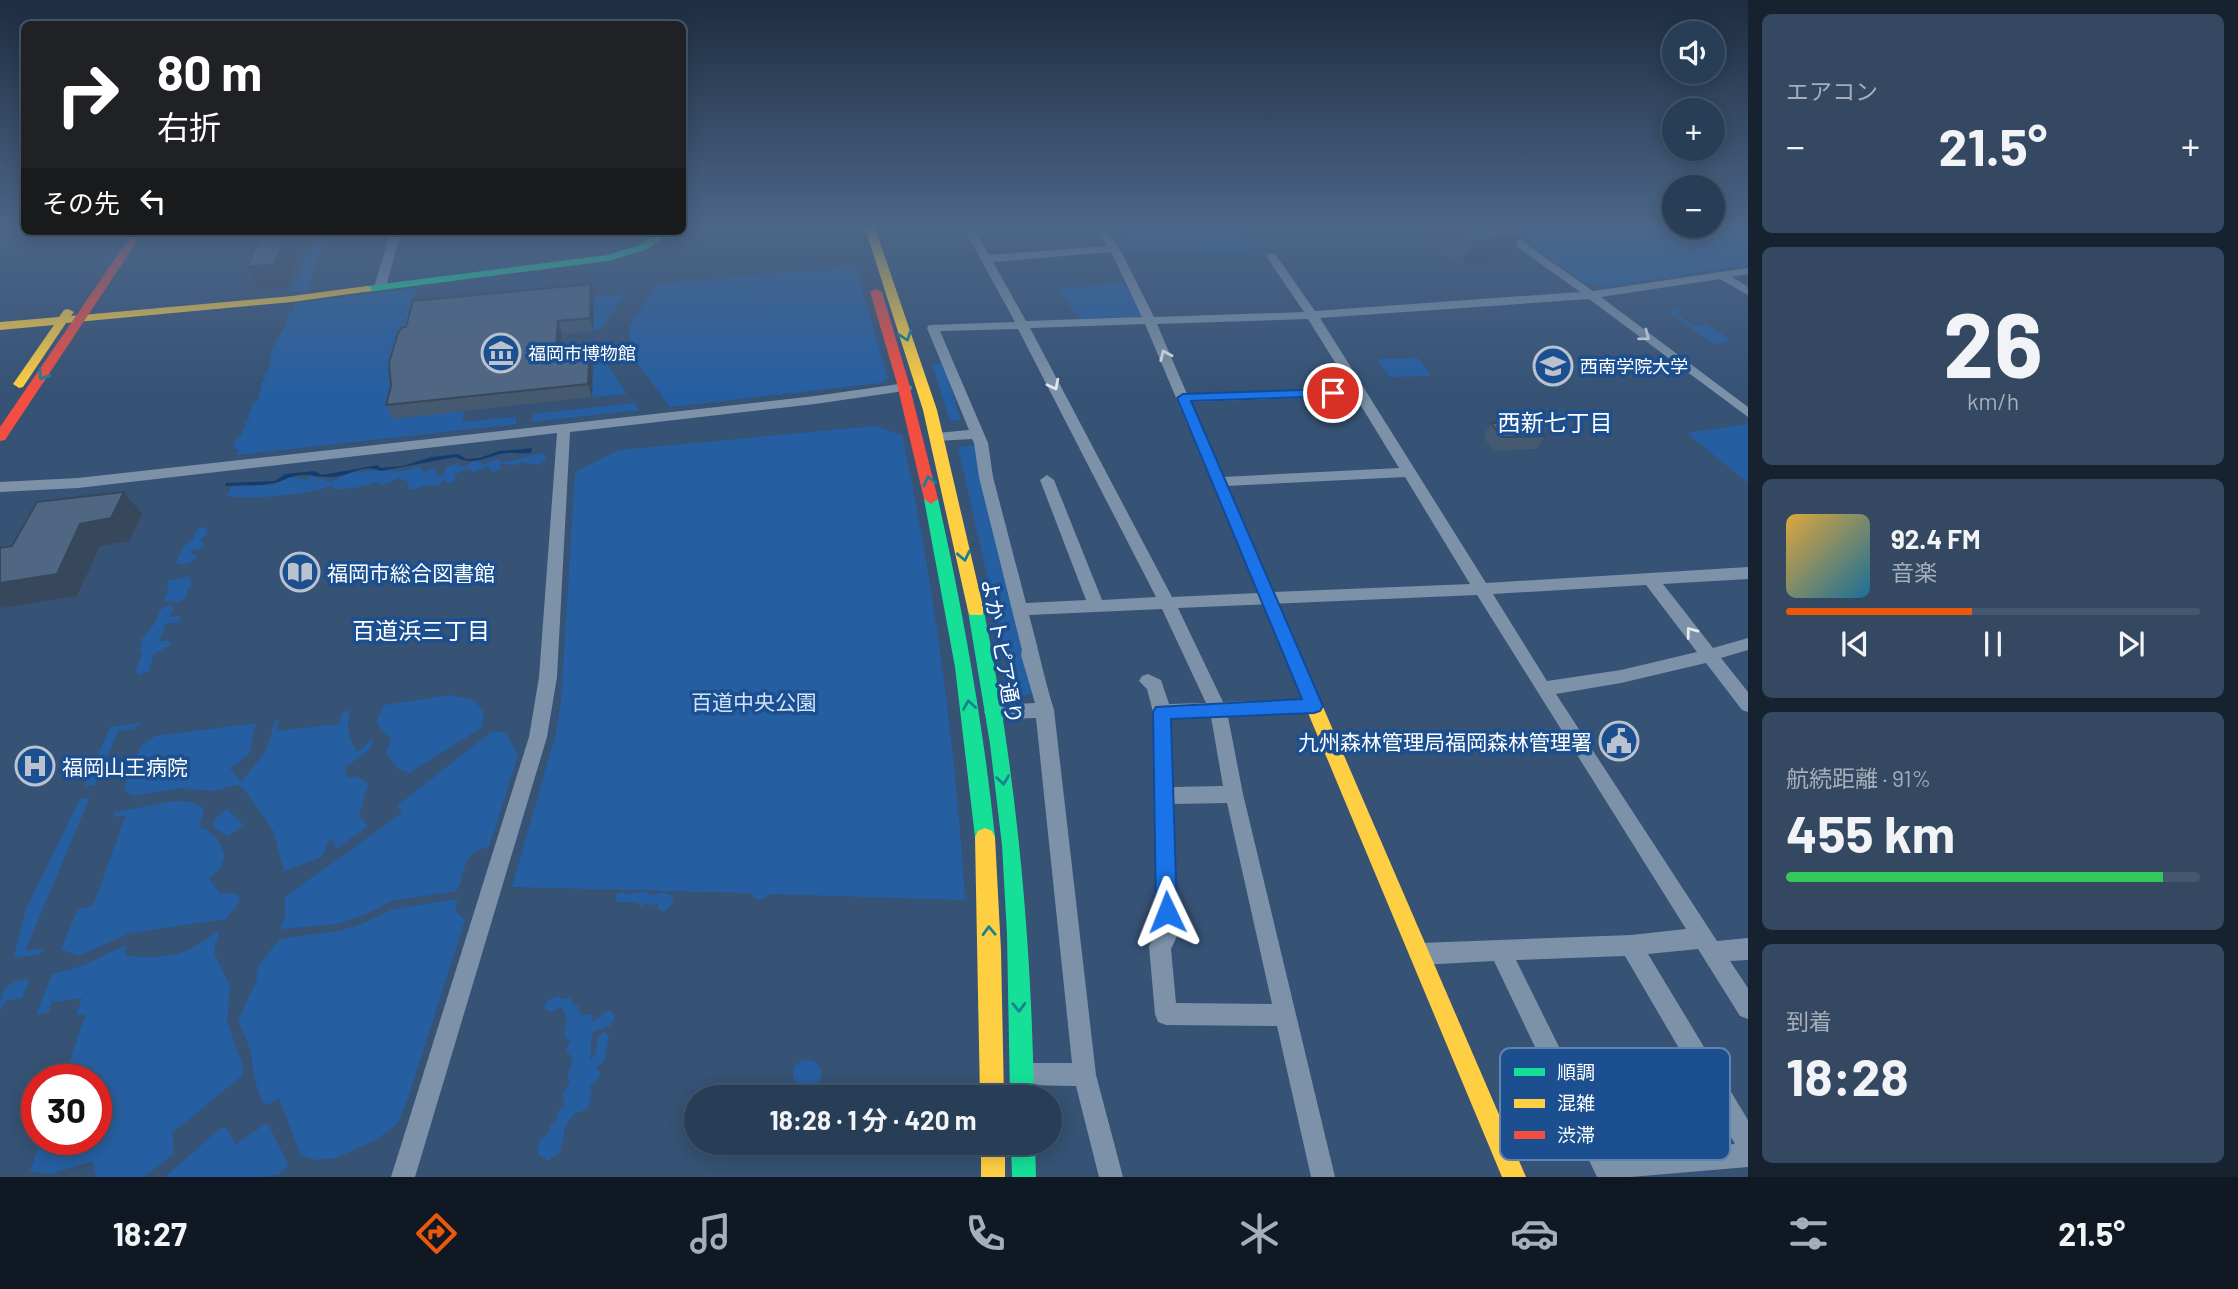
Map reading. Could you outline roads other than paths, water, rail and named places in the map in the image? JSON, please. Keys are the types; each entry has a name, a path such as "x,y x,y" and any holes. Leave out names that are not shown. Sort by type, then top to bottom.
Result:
{"street":[{"path":"0,412 89,280"},
{"path":"0,437 107,280"},
{"path":"380,287 382,280"},
{"path":"0,326 436,280"},
{"name":"よかトピア通り","path":"872,280 906,387 947,570 982,805 990,946 992,1085"},
{"name":"よかトピア通り","path":"887,280 937,437 967,572 993,712 1008,807 1014,881 1022,1085"},
{"path":"996,280 1022,324 1167,603 1218,710 1234,794 1323,1177"},
{"path":"1130,280 1150,319 1220,482 1500,1144"},
{"path":"1288,280 1543,688 1748,1007"},
{"path":"1570,280 1748,413"},
{"path":"1111,1177 1085,1075 1045,710 1039,677 1031,662 986,477 982,457 984,453 933,328 1312,315 1591,295 1690,280"},
{"path":"1730,280 1748,292"},
{"path":"0,487 78,483 815,400 906,387"},
{"path":"1183,398 1358,392"},
{"path":"403,1177 538,737 548,677 564,428"},
{"path":"937,437 977,434"},
{"path":"1220,482 1410,472"},
{"path":"1047,480 1097,607"},
{"path":"1027,609 1482,589 1748,573"},
{"path":"1650,579 1748,705"},
{"path":"1543,688 1586,684 1709,656 1748,644"},
{"path":"1148,681 1155,685 1162,712 1167,936 1160,946 1166,1014 1287,1015"},
{"path":"1162,712 1314,706"},
{"path":"993,712 1045,710"},
{"path":"1162,796 1234,794"},
{"path":"1420,954 1631,946 1708,945 1748,948"},
{"path":"1631,946 1692,1048"},
{"path":"1500,951 1547,1048"},
{"path":"1028,1085 1085,1075"},
{"path":"1730,1113 1748,1143"},
{"path":"993,1155 993,1177"},
{"path":"1023,1155 1024,1177"},
{"path":"1730,1157 1748,1155"},
{"path":"1507,1160 1514,1177"},
{"path":"1607,1172 1707,1160"}],"place":[{"name":"福岡市博物館","path":"501,353"},
{"name":"西南学院大学","path":"1553,366"},
{"name":"福岡市総合図書館","path":"300,572"},
{"name":"九州森林管理局福岡森林管理署","path":"1619,741"},
{"name":"福岡山王病院","path":"35,766"}],"district":[{"name":"西新七丁目","path":"1555,422"},
{"name":"百道浜三丁目","path":"421,630"}],"park label":[{"name":"百道中央公園","path":"754,701"}]}
